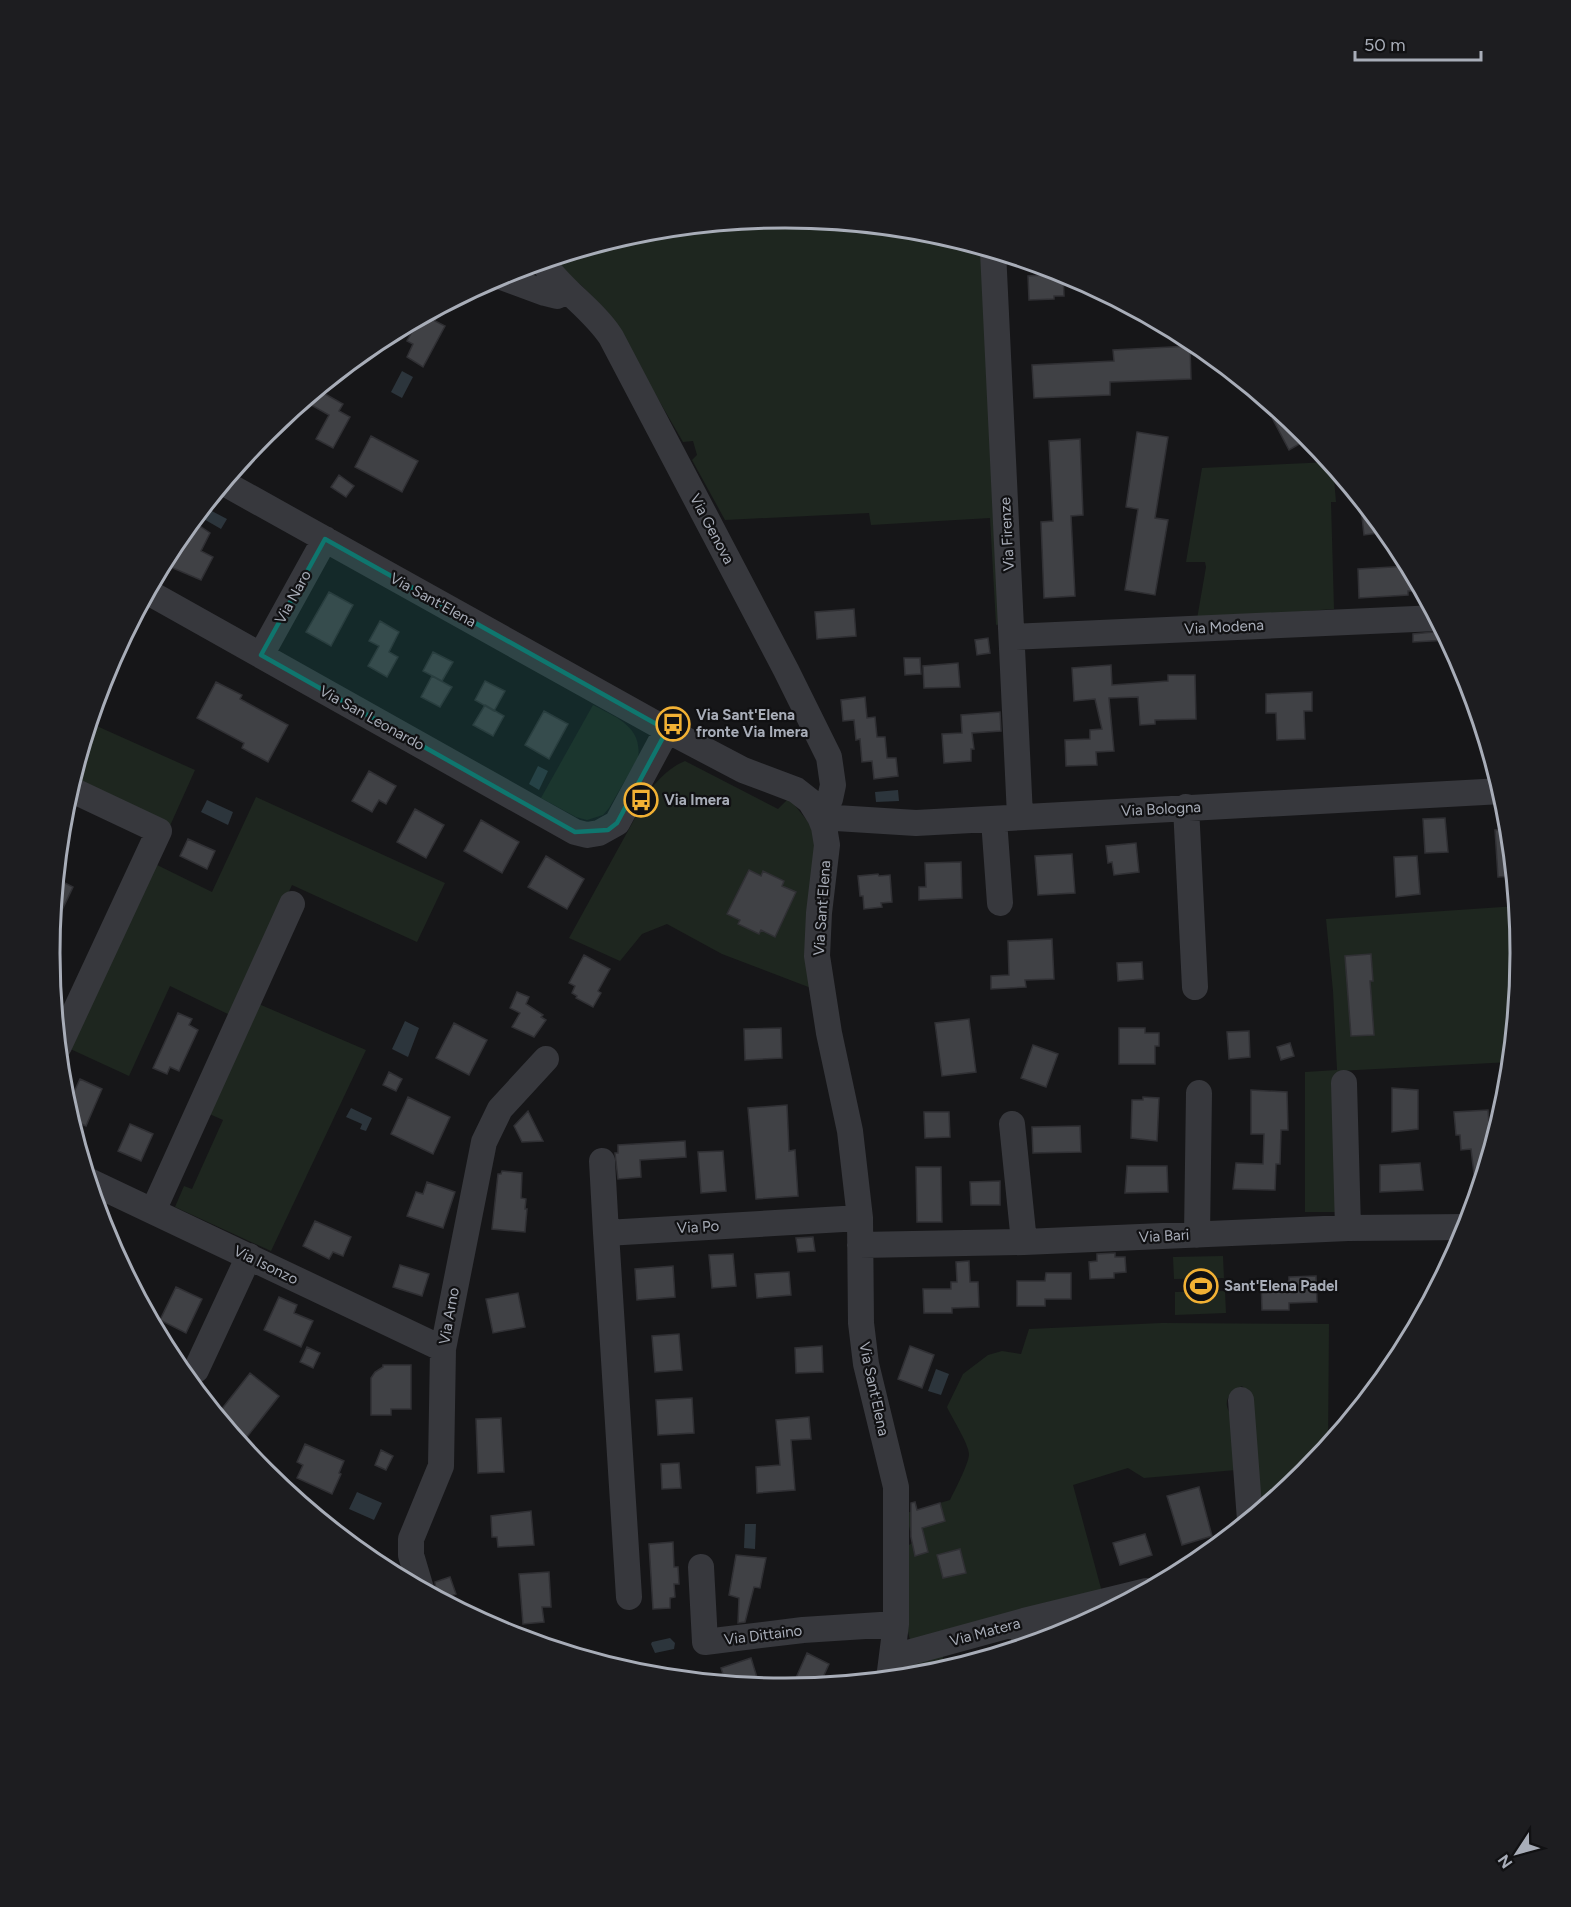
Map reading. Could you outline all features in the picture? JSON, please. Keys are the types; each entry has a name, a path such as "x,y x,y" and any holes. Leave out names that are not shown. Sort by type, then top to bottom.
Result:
{"street":[{"name":"Via Firenze","path":"993,259 1020,816"},
{"name":"Via Genova","path":"547,269 600,321 611,337 829,756 833,785 830,799 820,817"},
{"path":"513,281 557,296 568,291"},
{"name":"Via Sant'Elena","path":"231,487 667,730 743,770 796,789 810,801 820,817 827,845 816,956 829,1033 850,1131 860,1218 861,1323 866,1364 896,1487 896,1624 891,1668"},
{"name":"Via Naro","path":"261,655 325,539"},
{"name":"Via San Leonardo","path":"155,596 575,832 587,835 599,833 617,823 667,730"},
{"name":"Via Modena","path":"1012,637 1428,618"},
{"name":"Via Bologna","path":"820,817 916,823 1492,792"},
{"path":"65,1034 159,831 79,793"},
{"path":"1186,807 1195,987"},
{"path":"994,820 1000,903"},
{"path":"153,1211 292,904"},
{"name":"Via Arno","path":"417,1578 411,1555 411,1539 441,1466 443,1349 484,1142 500,1109 546,1059"},
{"path":"1344,1083 1348,1228"},
{"path":"1197,1235 1199,1093"},
{"path":"1012,1124 1024,1242"},
{"path":"602,1161 629,1597"},
{"name":"Via Isonzo","path":"99,1185 443,1349"},
{"name":"Via Po","path":"606,1233 860,1218"},
{"name":"Via Bari","path":"860,1245 1024,1242 1348,1228 1457,1227"},
{"path":"196,1370 249,1256"},
{"path":"1241,1400 1249,1511"},
{"name":"Via Dittaino","path":"701,1568 705,1642 803,1630 896,1624"},
{"name":"Via Matera","path":"891,1668 1024,1621 1117,1598"},
{"path":"1024,1621 1024,1638"}],"highlighted area":[{"path":"325,539 667,730 617,823 608,830 575,832 261,655"}],"shaded area":[{"path":"786,228 880,234 927,242 986,257 1002,624 996,625 990,518 871,525 869,513 725,520 692,460 697,455 693,441 683,442 607,311 581,285 555,266 644,242 691,234 738,230"},
{"path":"402,371 413,377 402,398 391,392"},
{"path":"1320,462 1334,479 1336,502 1331,502 1334,609 1197,619 1206,567 1205,562 1186,562 1202,468"},
{"path":"211,511 227,519 221,529 205,519"},
{"path":"593,705 619,719 632,731 638,747 638,758 609,808 603,815 587,820 576,817 541,798"},
{"path":"97,726 195,770 169,828 80,786"},
{"path":"685,761 778,809 789,798 813,828 817,843 811,988 722,954 667,924 642,934 620,961 569,938 651,789 666,772"},
{"path":"538,766 548,771 539,790 529,784"},
{"path":"898,790 899,801 876,802 875,792"},
{"path":"256,797 445,883 417,942 292,885 232,1016 170,986 129,1076 66,1047 153,863 212,892"},
{"path":"207,800 233,812 228,825 201,812"},
{"path":"1509,907 1511,954 1509,1001 1503,1062 1338,1071 1339,1212 1305,1212 1305,1072 1337,1070 1326,919"},
{"path":"254,1002 366,1050 271,1251 175,1207 184,1186 192,1189 223,1120 205,1112"},
{"path":"405,1021 419,1028 408,1057 392,1049"},
{"path":"351,1108 372,1118 366,1131 360,1129 362,1124 346,1117"},
{"path":"1223,1256 1224,1278 1174,1279 1173,1257"},
{"path":"1225,1291 1226,1313 1175,1315 1175,1292"},
{"path":"1162,1323 1329,1324 1328,1435 1299,1467 1255,1506 1248,1394 1242,1386 1230,1395 1227,1402 1231,1415 1236,1470 1144,1478 1128,1468 1073,1485 1102,1592 910,1640 906,1624 909,1545 915,1541 906,1513 950,1500 964,1471 969,1451 947,1407 963,1374 988,1355 1002,1351 1021,1354 1029,1329"},
{"path":"936,1369 949,1374 941,1395 928,1391"},
{"path":"357,1492 382,1503 374,1520 349,1509"},
{"path":"745,1524 756,1524 755,1549 744,1548"},
{"path":"670,1638 675,1643 674,1649 655,1653 652,1642"},
{"path":"942,1652 944,1661 905,1669 911,1663"}],"building":[{"path":"1042,275 1063,283 1064,296 1054,296 1054,299 1029,300 1028,276"},
{"path":"436,318 435,321 445,326 423,367 407,357 413,344 407,341 412,332"},
{"path":"1183,346 1190,351 1191,379 1110,382 1110,395 1034,398 1032,365 1114,361 1113,350"},
{"path":"325,394 343,404 339,411 350,417 333,448 316,439 329,415 311,405"},
{"path":"1270,413 1302,443 1289,450"},
{"path":"1137,432 1168,437 1155,518 1168,520 1155,595 1125,590 1138,509 1126,507"},
{"path":"371,436 418,461 402,492 355,467"},
{"path":"1080,439 1083,515 1071,516 1075,596 1044,598 1041,522 1053,521 1049,441"},
{"path":"339,475 354,486 346,497 331,487"},
{"path":"1362,513 1377,533 1364,535"},
{"path":"200,526 210,533 201,551 213,557 201,580 171,567"},
{"path":"1399,567 1414,591 1408,591 1408,595 1359,598 1358,569"},
{"path":"329,592 353,605 331,646 306,632"},
{"path":"854,609 856,636 817,639 815,612"},
{"path":"380,621 399,632 389,652 398,657 387,677 368,666 379,646 369,641"},
{"path":"1435,632 1440,641 1413,642 1413,634"},
{"path":"988,638 990,653 977,655 975,640"},
{"path":"433,652 453,662 442,681 423,671"},
{"path":"904,658 920,658 921,674 905,675"},
{"path":"958,663 960,687 924,688 923,666"},
{"path":"1111,665 1112,685 1168,681 1168,675 1195,675 1196,719 1155,720 1155,724 1140,725 1138,697 1109,698 1114,751 1096,752 1097,765 1066,766 1065,740 1090,739 1090,730 1102,729 1095,699 1074,701 1072,668"},
{"path":"432,676 452,687 440,707 421,697"},
{"path":"485,681 505,691 494,711 475,700"},
{"path":"216,682 242,695 240,699 288,725 268,762 242,748 244,743 197,718"},
{"path":"1312,692 1312,711 1304,711 1305,739 1277,740 1276,713 1266,713 1266,694"},
{"path":"865,697 867,718 875,717 877,737 885,737 887,758 896,758 898,776 874,779 872,761 862,762 860,739 856,740 854,720 843,721 841,700"},
{"path":"485,705 504,716 493,736 473,725"},
{"path":"544,711 568,724 549,759 525,745"},
{"path":"1000,712 1001,731 972,733 974,749 971,749 971,761 944,763 942,734 962,733 961,715"},
{"path":"369,771 396,786 386,804 379,800 372,812 352,801"},
{"path":"415,809 444,825 426,858 397,842"},
{"path":"1445,818 1448,852 1425,853 1423,819"},
{"path":"481,820 519,842 502,873 464,851"},
{"path":"1495,830 1500,830 1506,876 1498,877"},
{"path":"188,839 215,851 207,869 180,856"},
{"path":"1136,843 1139,872 1114,875 1112,862 1108,863 1106,846"},
{"path":"1072,854 1075,893 1038,895 1035,856"},
{"path":"546,856 584,879 567,909 528,887"},
{"path":"1417,856 1420,894 1396,897 1394,857"},
{"path":"961,862 962,898 919,900 919,887 926,887 925,863"},
{"path":"749,870 761,876 763,871 784,881 782,886 796,892 775,937 761,930 759,934 738,924 740,920 727,914"},
{"path":"878,874 879,876 890,875 892,902 881,903 882,907 864,909 858,876"},
{"path":"64,882 73,887 62,911"},
{"path":"1052,939 1054,979 1025,980 1026,987 991,989 991,976 1009,975 1008,941"},
{"path":"1371,954 1373,981 1370,981 1374,1035 1351,1036 1345,956"},
{"path":"584,955 610,969 598,991 601,993 593,1007 576,998 577,996 572,993 575,986 569,983"},
{"path":"1142,962 1143,979 1118,981 1117,963"},
{"path":"517,992 529,997 526,1004 543,1015 541,1017 546,1020 534,1037 512,1027 520,1013 510,1008"},
{"path":"178,1013 192,1019 189,1025 198,1030 179,1071 170,1067 167,1074 153,1068"},
{"path":"969,1019 976,1072 942,1076 935,1023"},
{"path":"454,1023 487,1040 469,1075 436,1058"},
{"path":"781,1028 782,1058 745,1060 744,1029"},
{"path":"1119,1028 1145,1028 1145,1033 1159,1033 1159,1046 1155,1046 1155,1064 1119,1064"},
{"path":"1249,1031 1250,1057 1229,1059 1227,1032"},
{"path":"1290,1043 1294,1056 1281,1060 1277,1047"},
{"path":"1033,1045 1058,1054 1046,1087 1021,1078"},
{"path":"389,1072 402,1079 396,1091 383,1085"},
{"path":"80,1079 102,1089 86,1126 81,1124 74,1093"},
{"path":"1392,1088 1418,1090 1418,1129 1392,1132"},
{"path":"1251,1090 1287,1092 1288,1130 1281,1130 1280,1164 1276,1164 1275,1190 1233,1189 1236,1163 1263,1164 1264,1134 1251,1134"},
{"path":"408,1097 450,1117 433,1154 391,1134"},
{"path":"1143,1097 1159,1098 1157,1141 1131,1138 1132,1100 1143,1100"},
{"path":"787,1105 789,1151 795,1150 798,1196 756,1199 748,1108"},
{"path":"1488,1110 1489,1127 1476,1174 1474,1174 1471,1149 1461,1150 1460,1135 1456,1135 1454,1112"},
{"path":"528,1111 543,1141 522,1142 514,1126"},
{"path":"924,1112 949,1112 950,1137 925,1138"},
{"path":"130,1124 153,1134 141,1161 118,1151"},
{"path":"1080,1126 1081,1152 1033,1153 1032,1127"},
{"path":"685,1141 686,1157 640,1160 641,1177 618,1179 615,1153 618,1153 618,1145"},
{"path":"723,1151 726,1191 701,1193 698,1152"},
{"path":"1420,1163 1423,1190 1380,1192 1380,1165"},
{"path":"1127,1166 1167,1166 1168,1192 1125,1193"},
{"path":"916,1167 941,1167 942,1222 917,1222"},
{"path":"502,1171 522,1173 521,1198 526,1199 525,1209 527,1209 525,1232 492,1229 498,1174"},
{"path":"1000,1181 1000,1205 971,1205 970,1182"},
{"path":"427,1182 455,1192 443,1228 407,1216 416,1192 423,1194"},
{"path":"315,1221 351,1237 343,1256 333,1252 329,1259 303,1246"},
{"path":"813,1237 815,1251 798,1252 796,1238"},
{"path":"1115,1253 1115,1257 1125,1257 1126,1272 1114,1273 1114,1278 1090,1279 1089,1262 1097,1261 1097,1254"},
{"path":"733,1254 736,1286 712,1288 709,1255"},
{"path":"969,1261 970,1282 978,1282 979,1307 952,1308 952,1313 924,1313 923,1289 951,1289 951,1282 957,1282 956,1262"},
{"path":"400,1265 429,1274 422,1296 393,1287"},
{"path":"673,1266 675,1297 637,1300 635,1269"},
{"path":"789,1272 791,1295 757,1298 755,1274"},
{"path":"1046,1273 1071,1273 1071,1299 1045,1299 1045,1306 1017,1306 1017,1281 1045,1281"},
{"path":"1316,1276 1317,1302 1289,1303 1289,1310 1262,1310 1261,1282 1289,1282 1289,1277"},
{"path":"176,1287 202,1299 186,1333 160,1320"},
{"path":"518,1293 525,1327 493,1333 486,1299"},
{"path":"279,1297 297,1305 294,1313 313,1321 301,1347 264,1330"},
{"path":"679,1334 682,1370 655,1372 652,1336"},
{"path":"822,1346 823,1372 796,1373 795,1348"},
{"path":"910,1346 934,1355 922,1388 898,1379"},
{"path":"307,1347 320,1353 313,1368 300,1362"},
{"path":"383,1365 411,1365 411,1409 391,1409 391,1415 371,1415 371,1378"},
{"path":"250,1373 279,1396 246,1438 222,1409"},
{"path":"692,1398 694,1433 658,1435 656,1400"},
{"path":"809,1417 811,1439 791,1440 795,1490 757,1493 756,1467 780,1465 776,1420"},
{"path":"501,1418 504,1472 478,1473 476,1419"},
{"path":"305,1444 344,1461 332,1494 297,1478 303,1465 297,1462"},
{"path":"381,1450 393,1456 386,1470 375,1465"},
{"path":"679,1463 681,1488 662,1489 661,1464"},
{"path":"1199,1487 1212,1536 1182,1545 1167,1496"},
{"path":"915,1502 917,1510 940,1503 945,1521 922,1528 928,1552 915,1556 911,1537 911,1503"},
{"path":"531,1511 534,1545 498,1547 497,1537 492,1537 491,1516"},
{"path":"1145,1534 1152,1555 1120,1565 1113,1543"},
{"path":"673,1542 674,1567 678,1567 679,1584 674,1584 675,1597 670,1598 670,1608 653,1609 649,1544"},
{"path":"960,1549 966,1573 943,1578 937,1555"},
{"path":"736,1555 766,1558 760,1588 754,1587 745,1622 738,1623 739,1598 729,1595"},
{"path":"549,1572 551,1607 542,1607 544,1622 523,1624 519,1574"},
{"path":"450,1577 456,1594 450,1596 436,1589 435,1582"},
{"path":"807,1653 829,1664 823,1677 796,1679"},
{"path":"751,1658 757,1678 719,1675 723,1674 721,1668"}],"place":[{"name":"Via Sant'Elena fronte Via Imera","path":"673,724"},
{"name":"Via Imera","path":"641,800"},
{"name":"Sant'Elena Padel","path":"1201,1286"}]}
